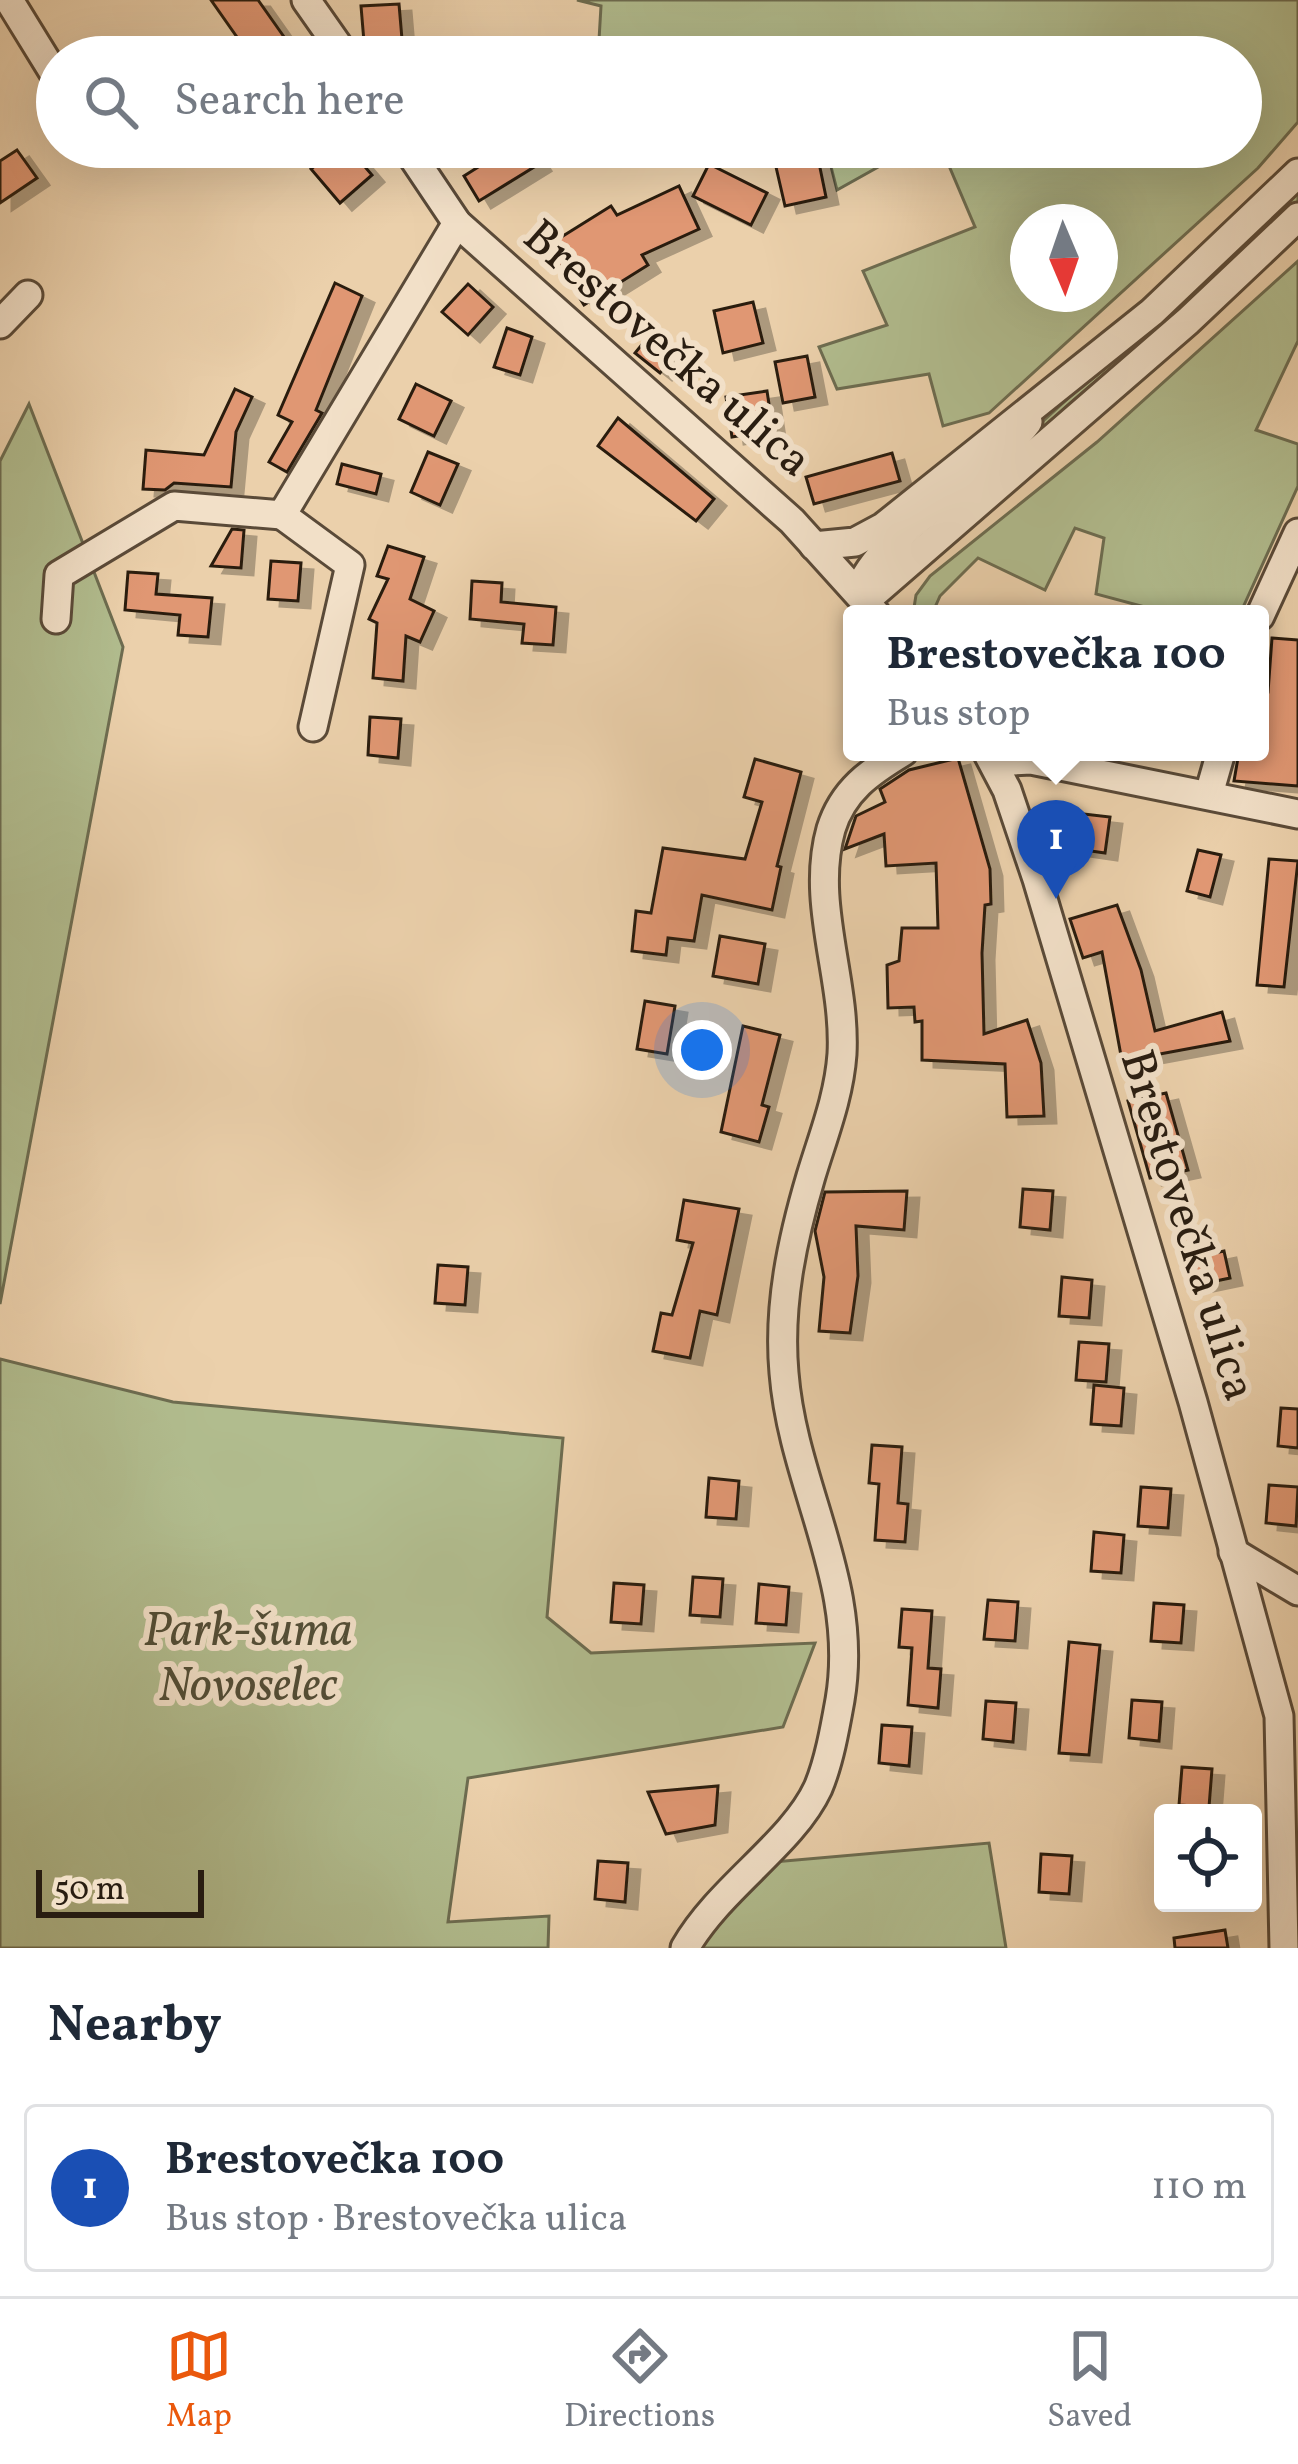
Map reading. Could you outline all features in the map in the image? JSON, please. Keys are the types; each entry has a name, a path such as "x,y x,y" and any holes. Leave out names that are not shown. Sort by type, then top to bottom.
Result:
{"street":[{"path":"9,0 36,44"},
{"path":"306,0 331,36"},
{"name":"Brestovečka ulica","path":"420,168 457,224 654,394 814,546 866,603"},
{"path":"814,546 845,545 872,534 999,430 1040,404 1195,274 1298,173"},
{"path":"866,603 1188,321 1298,217"},
{"path":"282,515 457,224"},
{"path":"0,324 28,295"},
{"path":"866,603 878,557 992,462 1040,404"},
{"path":"56,619 59,575 174,506 282,515 350,565 313,727"},
{"path":"1265,605 1298,533"},
{"path":"685,1948 720,1899 781,1836 818,1788 840,1702 846,1650 843,1603 790,1418 783,1323 793,1244 841,1064 842,1018 825,893 830,835 854,786 890,761"},
{"name":"Brestovečka ulica","path":"992,761 1037,879 1279,1716 1290,1907 1283,1948"},
{"path":"1036,761 1298,814"},
{"path":"1209,794 1218,761"},
{"path":"1232,1552 1298,1591"}],"green space":[{"path":"577,0 1298,0 1298,122 1262,163 1262,36 599,36 601,6"},
{"path":"831,168 876,168 837,190"},
{"path":"950,168 1258,168 1118,296 1118,204 1010,204 1010,312 1100,312 989,413 943,426 929,374 837,389 819,347 887,325 863,271 975,227"},
{"path":"1298,189 1298,201 1242,254 1021,452 990,471 1222,261"},
{"path":"1298,261 1298,341 1256,430 1298,444 1298,486 1244,605 1137,605 1096,594 1104,538 1075,528 1045,590 978,558 936,605 914,605 930,576 1097,442"},
{"path":"29,404 123,647 0,1304 0,461"},
{"name":"Park-šuma Novoselec","path":"0,1359 173,1402 563,1438 547,1617 591,1653 815,1643 783,1727 468,1778 448,1922 549,1916 548,1948 0,1948"},
{"path":"989,1843 1006,1948 696,1948 762,1863"}],"building":[{"path":"211,0 258,0 283,36 236,36"},
{"path":"399,4 402,36 364,36 361,6"},
{"path":"17,150 37,178 0,203 0,161"},
{"path":"366,168 372,175 340,203 311,169"},
{"path":"477,168 533,168 479,201 464,176"},
{"path":"707,168 717,168 767,193 751,225 693,196"},
{"path":"776,168 820,168 826,197 785,206"},
{"path":"679,186 699,229 642,255 648,265 584,305 547,246 611,206 617,215"},
{"path":"335,283 362,296 316,410 322,413 287,472 269,462 292,422 278,415"},
{"path":"468,284 493,307 468,335 442,312"},
{"path":"753,302 763,343 723,353 714,311"},
{"path":"507,328 532,337 520,375 494,367"},
{"path":"653,331 678,351 660,373 635,353"},
{"path":"807,356 815,397 783,403 775,362"},
{"path":"416,384 451,401 434,436 399,419"},
{"path":"235,389 252,397 236,432 231,487 174,483 165,490 143,489 146,450 204,455"},
{"path":"767,391 773,430 732,437 726,397"},
{"path":"618,418 714,499 696,521 598,446"},
{"path":"428,452 458,464 440,505 411,492"},
{"path":"892,453 900,481 814,504 806,477"},
{"path":"342,464 381,474 376,494 337,484"},
{"path":"232,529 244,530 241,568 211,566"},
{"path":"388,546 424,557 410,599 434,611 420,642 406,636 403,681 373,678 377,623 369,619 388,579 377,576"},
{"path":"271,561 301,563 298,601 268,599"},
{"path":"128,572 158,574 156,594 212,598 208,637 178,635 180,615 125,610"},
{"path":"472,581 502,583 501,602 556,607 553,645 522,643 524,624 470,619"},
{"path":"1272,638 1298,640 1298,786 1234,781 1237,761 1269,761"},
{"path":"370,717 401,719 398,758 368,755"},
{"path":"755,759 801,772 777,866 781,867 772,910 702,895 694,941 668,938 666,955 632,951 636,911 651,913 663,848 745,859 762,802 744,797"},
{"path":"959,761 990,869 991,904 985,905 982,953 984,1034 1027,1020 1041,1063 1044,1116 1007,1117 1005,1064 922,1060 922,1021 915,1022 914,1007 888,1008 887,965 899,961 902,928 938,928 936,863 886,866 884,834 845,849 856,816 885,802 880,789 909,770"},
{"path":"1075,813 1110,817 1105,853 1070,848"},
{"path":"1198,850 1221,855 1210,897 1187,891"},
{"path":"1269,859 1298,861 1284,987 1257,985"},
{"path":"1117,905 1141,970 1155,1031 1222,1012 1230,1041 1122,1061 1102,952 1083,958 1070,919"},
{"path":"720,936 765,944 758,984 713,976"},
{"path":"645,1001 675,1006 667,1054 637,1049"},
{"path":"743,1026 780,1035 762,1105 769,1107 759,1142 721,1132"},
{"path":"1166,1093 1188,1170 1150,1178 1128,1101"},
{"path":"1023,1189 1053,1191 1050,1230 1020,1227"},
{"path":"907,1191 904,1230 856,1226 858,1276 850,1333 819,1331 824,1277 815,1231 825,1192"},
{"path":"684,1200 739,1209 717,1315 700,1311 690,1358 653,1351 661,1313 672,1315 693,1243 677,1240"},
{"path":"1224,1251 1230,1278 1192,1286 1186,1259"},
{"path":"438,1265 468,1267 465,1305 435,1303"},
{"path":"1062,1277 1092,1280 1089,1318 1059,1316"},
{"path":"1079,1342 1109,1344 1106,1382 1076,1380"},
{"path":"1094,1385 1124,1388 1121,1426 1091,1424"},
{"path":"1281,1408 1298,1409 1298,1448 1278,1446"},
{"path":"872,1445 902,1447 898,1503 908,1504 905,1542 875,1540 879,1484 869,1483"},
{"path":"709,1478 739,1481 736,1519 706,1517"},
{"path":"1269,1485 1298,1487 1296,1526 1266,1523"},
{"path":"1141,1487 1171,1489 1168,1528 1138,1526"},
{"path":"1094,1532 1124,1535 1121,1573 1091,1571"},
{"path":"693,1577 723,1579 720,1617 690,1615"},
{"path":"614,1583 644,1585 641,1624 611,1622"},
{"path":"759,1584 789,1587 786,1625 756,1623"},
{"path":"988,1600 1018,1602 1015,1641 984,1639"},
{"path":"1154,1603 1184,1605 1181,1643 1151,1641"},
{"path":"902,1609 932,1611 928,1668 941,1669 938,1708 908,1705 912,1648 899,1647"},
{"path":"1069,1642 1100,1645 1089,1755 1059,1753"},
{"path":"1132,1700 1162,1702 1159,1741 1129,1738"},
{"path":"986,1701 1016,1703 1013,1742 983,1739"},
{"path":"882,1725 912,1727 909,1766 879,1763"},
{"path":"1182,1767 1212,1769 1209,1804 1179,1804"},
{"path":"718,1786 715,1825 666,1834 648,1792"},
{"path":"1041,1854 1072,1856 1069,1894 1039,1892"},
{"path":"598,1861 628,1863 625,1902 595,1899"},
{"path":"1225,1930 1228,1948 1175,1948 1174,1938"}],"place":[{"name":"Brestovečka 100","path":"1056,899"}]}
